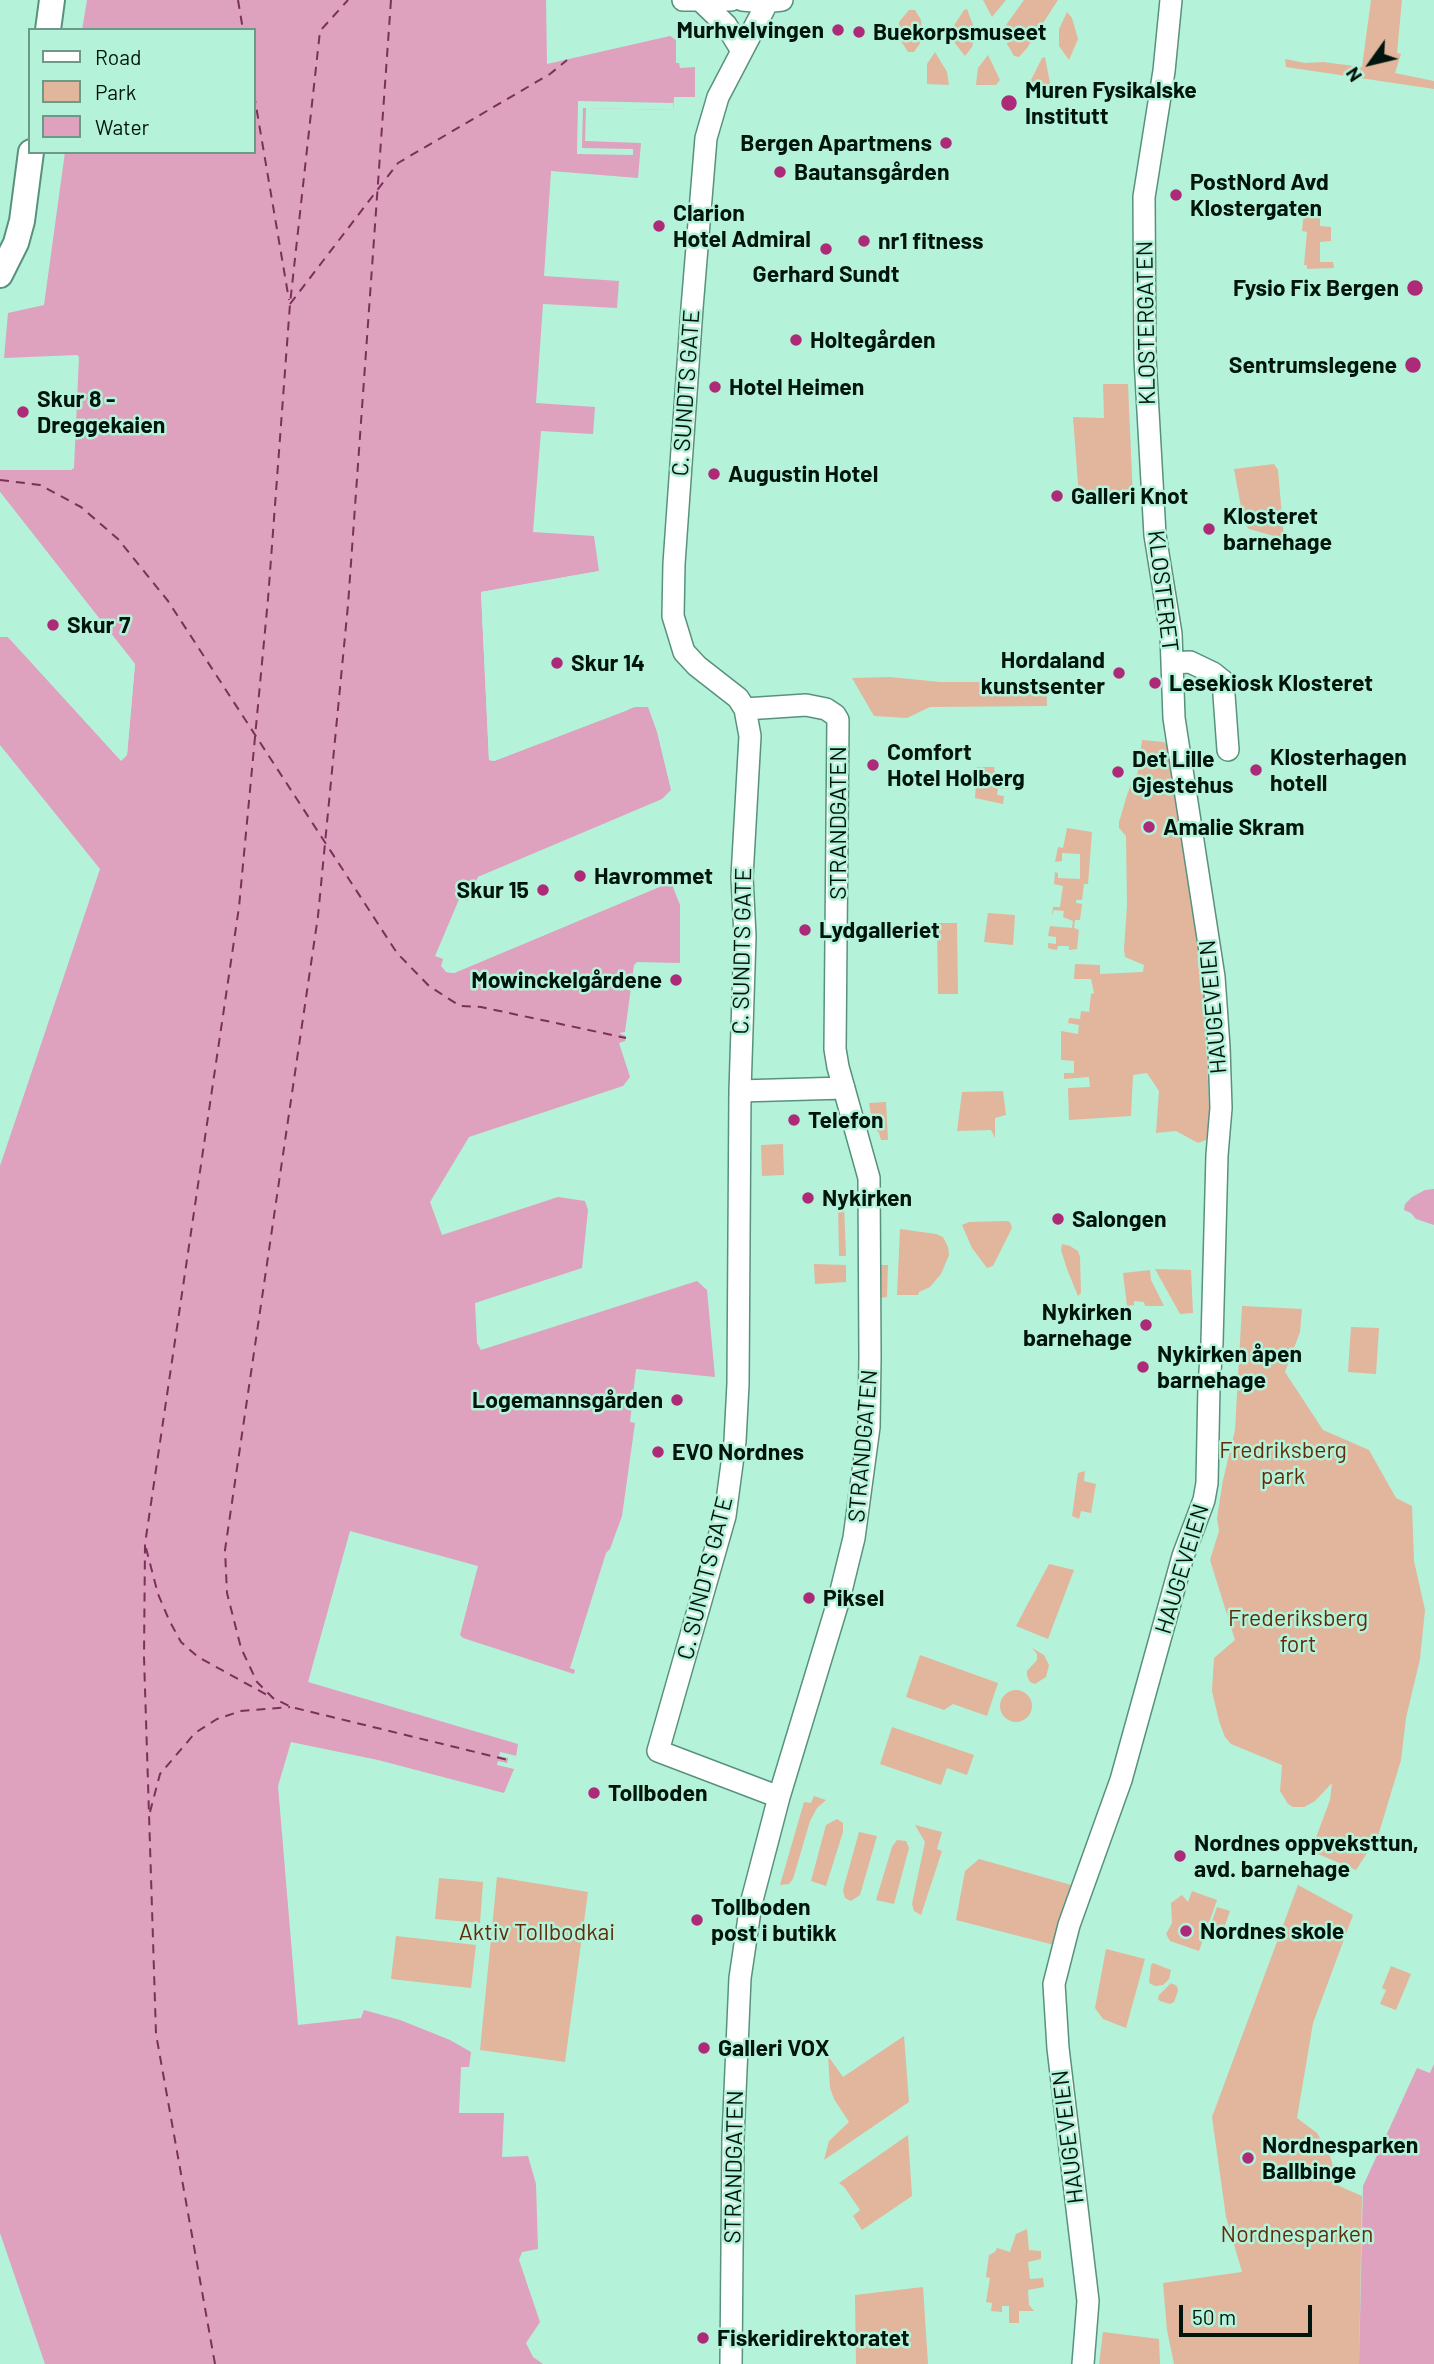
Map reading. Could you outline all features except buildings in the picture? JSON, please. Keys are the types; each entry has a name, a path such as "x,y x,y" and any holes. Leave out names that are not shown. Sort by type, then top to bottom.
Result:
{"main road":[{"path":"48,28 52,0"},
{"path":"683,0 731,0"},
{"path":"700,0 726,25 742,51"},
{"path":"742,0 771,1"},
{"name":"KLOSTERGATEN","path":"1154,519 1145,358 1144,197 1156,127 1171,0"},
{"name":"C. SUNDTS GATE","path":"771,1 764,9 718,97 704,155 674,564 673,616 684,652 737,698 745,709 750,736 743,877 745,936 735,1441 725,1516 658,1751 779,1797"},
{"path":"0,275 16,243 22,221 31,154"},
{"name":"KLOSTERET","path":"1154,519 1159,572 1171,634 1174,718"},
{"name":"KLOSTERET","path":"1172,663 1190,662 1223,681 1228,750"},
{"name":"STRANDGATEN","path":"731,2364 733,2138 740,1978 755,1888 779,1797 846,1573 858,1517 866,1464 870,1358 869,1178 835,1049 838,720 826,709 806,705 745,709"},
{"name":"HAUGEVEIEN","path":"1083,2364 1087,2301 1058,2048 1054,1984 1062,1947 1119,1787 1183,1556 1204,1500 1207,1483 1217,1155 1221,1108 1219,1047 1214,977 1174,718"},
{"path":"740,1091 844,1088"}],"green space":[{"path":"983,0 1006,0 992,17"},
{"path":"1024,0 1058,0 1019,57 1014,56 1007,44 1006,25"},
{"path":"1371,0 1402,0 1397,53 1401,54 1395,73 1434,81 1434,89 1286,67 1285,59 1362,67"},
{"path":"967,9 976,33 972,47 965,56 954,42 953,27"},
{"path":"909,10 915,10 921,20 923,39 914,52 908,52 901,41 899,22"},
{"path":"1067,12 1072,18 1078,39 1069,60 1059,46 1059,29"},
{"path":"935,52 947,72 949,85 927,84 927,64"},
{"path":"988,55 1000,80 996,85 976,85 978,68"},
{"path":"1045,57 1051,88 1028,86 1042,58"},
{"path":"1306,203 1320,204 1320,226 1331,227 1331,241 1320,242 1320,262 1333,262 1334,268 1307,269 1307,265 1304,265 1307,232 1302,231"},
{"path":"1103,384 1128,384 1133,499 1079,497 1073,417 1104,418"},
{"path":"1274,464 1278,470 1284,539 1249,529 1244,523 1234,469"},
{"path":"890,677 940,682 1046,682 1047,706 930,707 907,718 874,716 852,678"},
{"path":"1142,740 1164,742 1168,746 1198,942 1204,997 1210,1128 1206,1140 1198,1143 1176,1131 1156,1133 1159,1091 1147,1073 1133,1075 1131,1116 1069,1120 1068,1088 1090,1087 1089,1077 1064,1079 1064,1073 1074,1073 1074,1061 1061,1060 1061,1031 1078,1034 1079,1025 1068,1023 1069,1018 1080,1019 1081,1011 1089,1012 1091,994 1094,993 1091,979 1074,979 1075,964 1100,965 1100,974 1143,972 1144,965 1125,957 1126,836 1119,828 1127,795 1133,779 1137,777"},
{"path":"977,767 994,767 995,774 1011,774 1009,789 998,788 997,795 1004,796 1003,804 975,798"},
{"path":"1067,828 1092,832 1088,884 1084,884 1082,900 1076,900 1076,903 1082,904 1080,920 1075,920 1074,928 1079,930 1077,949 1069,950 1069,946 1058,946 1057,950 1048,948 1048,943 1056,944 1056,937 1048,936 1050,926 1072,928 1073,921 1063,917 1064,911 1054,910 1052,916 1053,907 1060,907 1063,886 1054,884 1055,872 1058,873 1058,878 1080,879 1080,854 1062,853 1062,861 1055,862 1058,847 1063,848"},
{"path":"988,913 1015,915 1013,945 984,942"},
{"path":"937,923 957,923 958,994 938,994"},
{"path":"1003,1091 1006,1115 995,1118 995,1138 991,1130 957,1131 962,1092"},
{"path":"886,1102 888,1140 881,1140 873,1126 869,1103"},
{"path":"783,1144 784,1175 762,1176 761,1145"},
{"path":"838,1206 844,1206 846,1256 839,1256"},
{"path":"1007,1221 1012,1228 993,1266 987,1268 972,1248 962,1225 969,1222"},
{"path":"900,1229 936,1234 943,1237 948,1247 949,1255 941,1274 930,1287 918,1295 897,1295"},
{"path":"1062,1244 1078,1251 1080,1257 1081,1293 1078,1296 1061,1250"},
{"path":"814,1264 846,1265 846,1282 815,1284"},
{"path":"881,1265 888,1265 887,1297 880,1298"},
{"path":"1155,1269 1191,1270 1193,1313 1180,1314"},
{"path":"1150,1270 1151,1280 1164,1306 1145,1306 1144,1302 1134,1301 1134,1305 1127,1306 1123,1273"},
{"path":"1242,1306 1302,1309 1300,1332 1285,1372 1323,1430 1369,1450 1396,1498 1412,1506 1414,1561 1425,1610 1420,1659 1406,1718 1401,1760 1378,1836 1356,1870 1311,1851 1330,1800 1332,1783 1315,1801 1304,1807 1288,1804 1280,1791 1282,1765 1231,1744 1219,1721 1212,1691 1214,1658 1235,1640 1210,1560 1219,1531 1217,1518 1223,1480 1235,1430"},
{"path":"1351,1327 1379,1328 1376,1374 1348,1372"},
{"path":"1085,1471 1084,1481 1096,1484 1091,1513 1081,1511 1079,1519 1072,1516 1078,1473"},
{"path":"1049,1564 1074,1570 1048,1639 1016,1626"},
{"path":"1032,1648 1044,1655 1049,1665 1046,1677 1035,1684 1030,1682 1027,1676 1027,1671 1037,1660 1037,1654"},
{"path":"920,1655 998,1683 987,1716 953,1704 944,1710 906,1697"},
{"path":"1016,1690 1027,1695 1032,1706 1027,1717 1016,1722 1005,1717 1000,1706 1005,1695"},
{"path":"892,1727 974,1755 967,1775 947,1768 941,1785 880,1764"},
{"path":"814,1796 826,1800 817,1808 810,1821 793,1879 789,1884 780,1885 804,1802 811,1803"},
{"path":"837,1819 843,1823 843,1832 826,1886 811,1881 826,1825"},
{"path":"915,1825 942,1832 937,1849 942,1851 921,1915 914,1911 912,1904 925,1842"},
{"path":"859,1832 877,1836 860,1895 851,1901 845,1898 843,1890"},
{"path":"897,1840 906,1841 909,1848 894,1904 876,1900 892,1847"},
{"path":"979,1859 1082,1888 1062,1947 956,1920 965,1871"},
{"name":"Aktiv Tollbodkai","path":"497,1877 588,1892 565,2062 480,2050"},
{"path":"439,1878 483,1882 480,1923 435,1919"},
{"name":"Nordnesparken","path":"1298,1885 1353,1915 1313,2023 1297,2118 1317,2133 1330,2156 1339,2186 1362,2196 1359,2364 1174,2364 1167,2330 1163,2283 1242,2272 1226,2217 1212,2117"},
{"path":"1192,1891 1217,1900 1199,1951 1170,1941 1166,1934 1172,1923 1171,1903 1182,1895 1188,1902"},
{"path":"1217,1907 1230,1911 1223,1931 1210,1927"},
{"path":"396,1936 476,1945 471,1988 391,1979"},
{"path":"1106,1949 1145,1959 1126,2028 1103,2019 1095,2008"},
{"path":"1153,1963 1171,1970 1169,1979 1163,1985 1155,1986 1149,1983"},
{"path":"1391,1966 1411,1974 1396,2010 1380,2004 1386,1990 1382,1988"},
{"path":"1171,1983 1177,1986 1178,1991 1174,2002 1170,2004 1160,2001 1159,1995"},
{"path":"904,2036 909,2102 824,2160 829,2141 849,2122 830,2088 828,2056 843,2077"},
{"path":"908,2135 912,2196 862,2230 853,2216 860,2210 839,2183"},
{"path":"1027,2229 1029,2250 1041,2251 1041,2259 1028,2262 1030,2279 1043,2278 1044,2287 1028,2290 1029,2305 1034,2311 1019,2311 1019,2323 1009,2323 1009,2306 1002,2306 1002,2312 991,2311 992,2303 986,2302 990,2278 986,2277 989,2255 997,2248 1010,2252 1016,2234"},
{"path":"923,2287 928,2364 856,2364 855,2295"},
{"path":"1103,2332 1159,2339 1160,2364 1099,2364"}],"water":[{"path":"87,0 546,0 547,64 670,36 676,40 676,63 679,63 680,68 695,67 695,97 674,97 673,110 586,108 585,141 641,143 638,178 551,171 544,276 619,281 617,308 543,304 536,403 595,407 593,434 541,431 533,532 594,536 599,571 481,592 489,760 494,761 635,707 648,707 671,790 655,803 478,877 443,957 446,972 454,973 671,882 680,905 680,963 637,962 634,965 625,1032 619,1033 626,1036 625,1041 619,1043 630,1077 623,1086 469,1137 430,1202 442,1235 558,1197 585,1201 588,1210 582,1268 475,1303 477,1343 481,1350 697,1281 707,1290 715,1377 636,1369 630,1422 635,1423 622,1516 606,1553 570,1668 575,1670 574,1674 460,1635 478,1566 350,1531 308,1682 518,1744 514,1769 504,1793 378,1760 291,1742 278,1786 298,2025 361,2018 364,2010 400,2020 450,2040 471,2052 469,2067 461,2067 459,2113 504,2113 502,2157 528,2156 536,2184 538,2249 522,2252 519,2260 540,2322 526,2343 533,2357 543,2364 45,2364 0,2233 0,1166 100,869 0,745 0,637 8,637 121,760 127,755 135,664 0,492 0,470 74,468 79,357 4,358 8,313 44,305 65,154 256,154 256,28 82,28"},
{"path":"1434,1189 1434,1225 1416,1219 1404,1210 1405,1204 1412,1197 1425,1190"},
{"path":"1434,2064 1434,2364 1359,2364 1363,2186 1417,2068 1430,2073"}],"pier":[{"path":"578,101 673,103 673,110 583,108 582,148 633,149 633,155 577,154"},
{"path":"0,492 135,664 127,755 121,761 8,637 0,637 0,633 11,634 121,756 124,753 131,665 0,497"},
{"path":"599,571 600,574 485,595 493,757 627,706 628,710 494,761 489,760 481,592"},
{"path":"662,799 663,803 481,880 445,966 454,969 670,879 671,882 454,973 446,972 441,966 443,959 435,956 460,897 468,901 478,877"},
{"path":"500,1752 517,1756 514,1769 497,1765 498,1761 507,1763 508,1760 499,1756"}],"ferry route":[{"path":"238,0 243,28"},
{"path":"215,2364 156,2034 144,1657 145,1544 239,907 268,599 290,304 320,31 348,0"},
{"path":"391,0 348,605 318,916 225,1550 227,1593 241,1648 257,1682 273,1698 291,1707 508,1760"},
{"path":"290,304 398,163 550,74 567,60"},
{"path":"256,106 289,300"},
{"path":"0,480 40,485 81,507 118,539 168,601 397,953 429,986 460,1006 481,1007 626,1038"},
{"path":"146,1548 158,1594 181,1642 198,1657 269,1696"},
{"path":"150,1812 160,1774 195,1733 217,1719 241,1711 290,1707"}],"place":[{"name":"Murhvelvingen","path":"838,30"},
{"name":"Buekorpsmuseet","path":"859,32"},
{"name":"Muren Fysikalske Institutt","path":"1009,103"},
{"name":"Bergen Apartmens","path":"946,143"},
{"name":"Bautansgården","path":"780,172"},
{"name":"PostNord Avd Klostergaten","path":"1176,195"},
{"name":"Clarion Hotel Admiral","path":"659,226"},
{"name":"nr1 fitness","path":"864,241"},
{"name":"Gerhard Sundt","path":"826,249"},
{"name":"Fysio Fix Bergen","path":"1415,288"},
{"name":"Holtegården","path":"796,340"},
{"name":"Sentrumslegene","path":"1413,365"},
{"name":"Hotel Heimen","path":"715,387"},
{"name":"Skur 8 - Dreggekaien","path":"23,412"},
{"name":"Augustin Hotel","path":"714,474"},
{"name":"Galleri Knot","path":"1057,496"},
{"name":"Klosteret barnehage","path":"1209,529"},
{"name":"Skur 7","path":"53,625"},
{"name":"Skur 14","path":"557,663"},
{"name":"Hordaland kunstsenter","path":"1119,673"},
{"name":"Lesekiosk Klosteret","path":"1155,683"},
{"name":"Comfort Hotel Holberg","path":"873,765"},
{"name":"Klosterhagen hotell","path":"1256,770"},
{"name":"Det Lille Gjestehus","path":"1118,772"},
{"name":"Amalie Skram","path":"1149,827"},
{"name":"Havrommet","path":"580,876"},
{"name":"Skur 15","path":"543,890"},
{"name":"Lydgalleriet","path":"805,930"},
{"name":"Mowinckelgårdene","path":"676,980"},
{"name":"Telefon","path":"794,1120"},
{"name":"Nykirken","path":"808,1198"},
{"name":"Salongen","path":"1058,1219"},
{"name":"Nykirken barnehage","path":"1146,1325"},
{"name":"Nykirken åpen barnehage","path":"1143,1367"},
{"name":"Logemannsgården","path":"677,1400"},
{"name":"EVO Nordnes","path":"658,1452"},
{"name":"Piksel","path":"809,1598"},
{"name":"Tollboden","path":"594,1793"},
{"name":"Nordnes oppveksttun, avd. barnehage","path":"1180,1856"},
{"name":"Tollboden post i butikk","path":"697,1920"},
{"name":"Nordnes skole","path":"1186,1931"},
{"name":"Galleri VOX","path":"704,2048"},
{"name":"Nordnesparken Ballbinge","path":"1248,2158"},
{"name":"Fiskeridirektoratet","path":"703,2338"}],"park label":[{"name":"Fredriksberg park","path":"1283,1463"},
{"name":"Frederiksberg fort","path":"1298,1631"}]}
